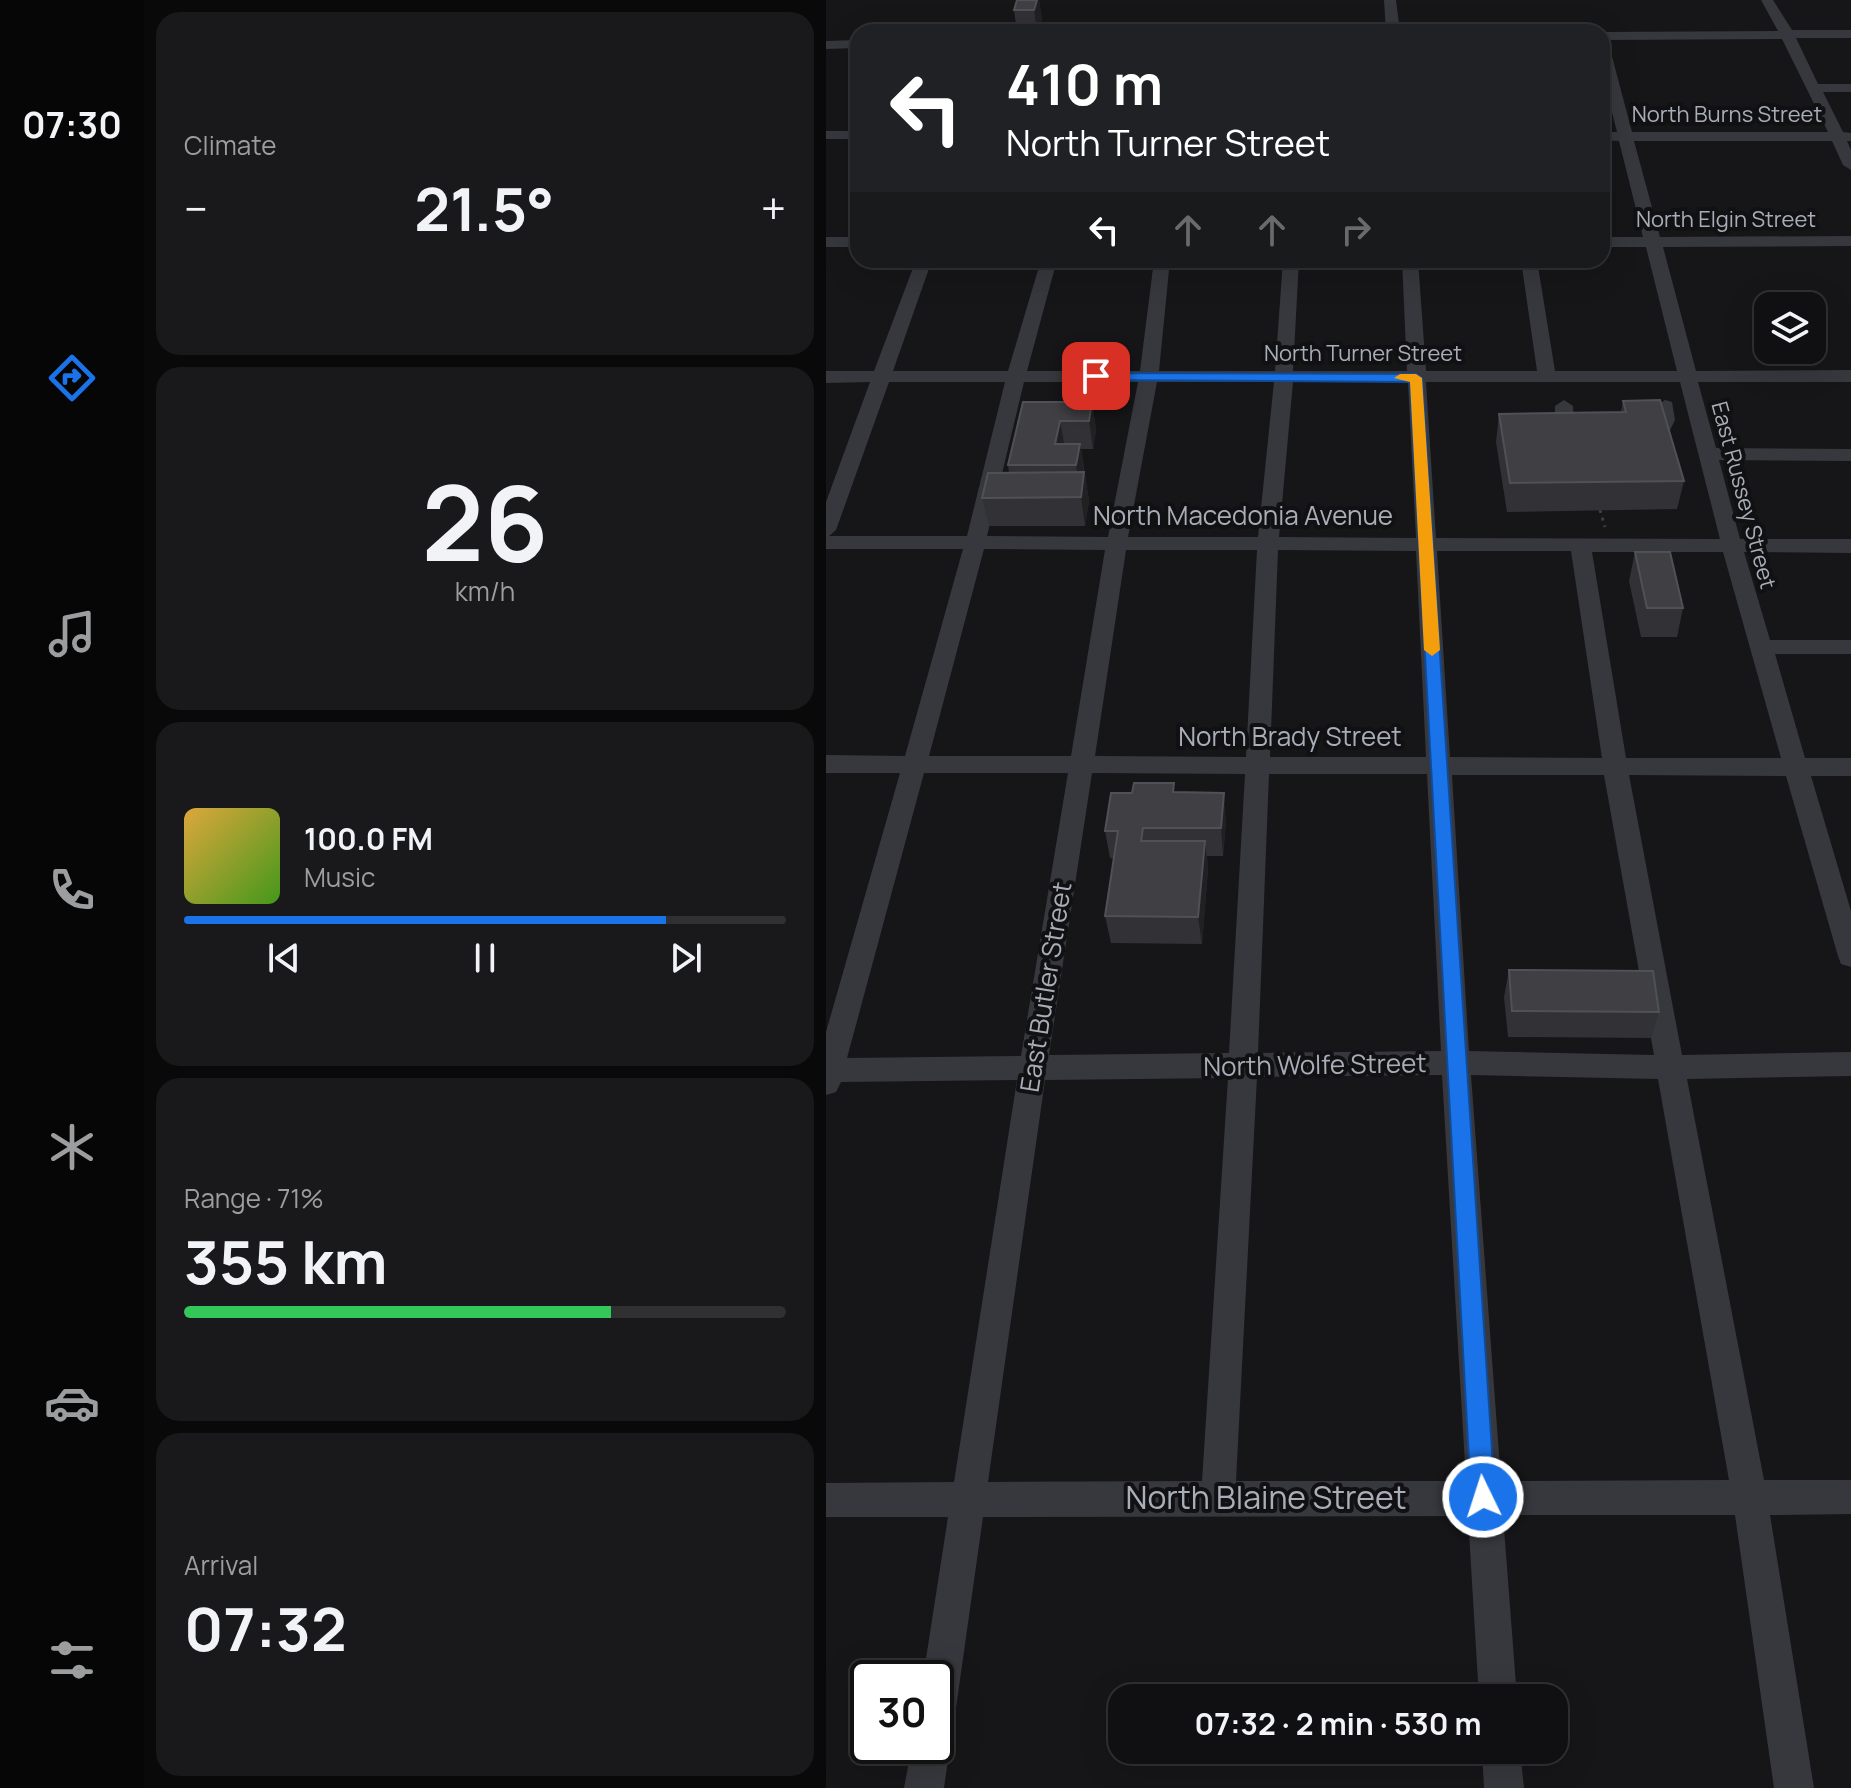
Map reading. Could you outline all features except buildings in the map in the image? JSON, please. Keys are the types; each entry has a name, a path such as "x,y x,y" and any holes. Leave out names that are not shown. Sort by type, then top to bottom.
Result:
{"street":[{"path":"1390,0 1392,24"},
{"path":"1767,0 1813,88 1844,137 1851,165"},
{"path":"1610,36 1851,34"},
{"path":"826,45 850,44"},
{"name":"East Russey Street","path":"1610,78 1732,547 1851,956"},
{"path":"1813,88 1851,88"},
{"path":"826,135 850,135"},
{"name":"North Burns Street","path":"1610,136 1844,137"},
{"name":"North Elgin Street","path":"1610,242 1851,241"},
{"path":"826,242 850,242"},
{"path":"826,530 921,268"},
{"path":"827,1074 976,542 1016,376 1047,268"},
{"name":"East Butler Street","path":"945,1660 1033,1067 1130,462 1149,376 1161,268"},
{"path":"1218,1497 1259,766 1268,543 1291,268"},
{"path":"1410,268 1456,1063 1497,1684"},
{"path":"1530,268 1547,377"},
{"name":"North Turner Street","path":"826,377 1851,376"},
{"path":"1564,406 1565,423 1578,436 1660,433 1668,418 1665,406"},
{"path":"1709,454 1851,455"},
{"name":"North Macedonia Avenue","path":"826,542 1851,546"},
{"path":"1581,547 1615,767 1750,1498 1794,1788"},
{"path":"1761,647 1851,647"},
{"name":"North Brady Street","path":"826,764 1851,767"},
{"name":"North Wolfe Street","path":"827,1074 1033,1067 1456,1063 1672,1067 1851,1064"},
{"name":"North Blaine Street","path":"826,1500 1851,1497"},
{"path":"924,1788 928,1764"},
{"path":"1502,1764 1504,1788"}],"path":[{"path":"1600,510 1606,529"}],"slow traffic":[{"path":"1400,378 1416,378 1432,650"}],"route":[{"path":"1096,376 1416,378 1483,1497"}]}
